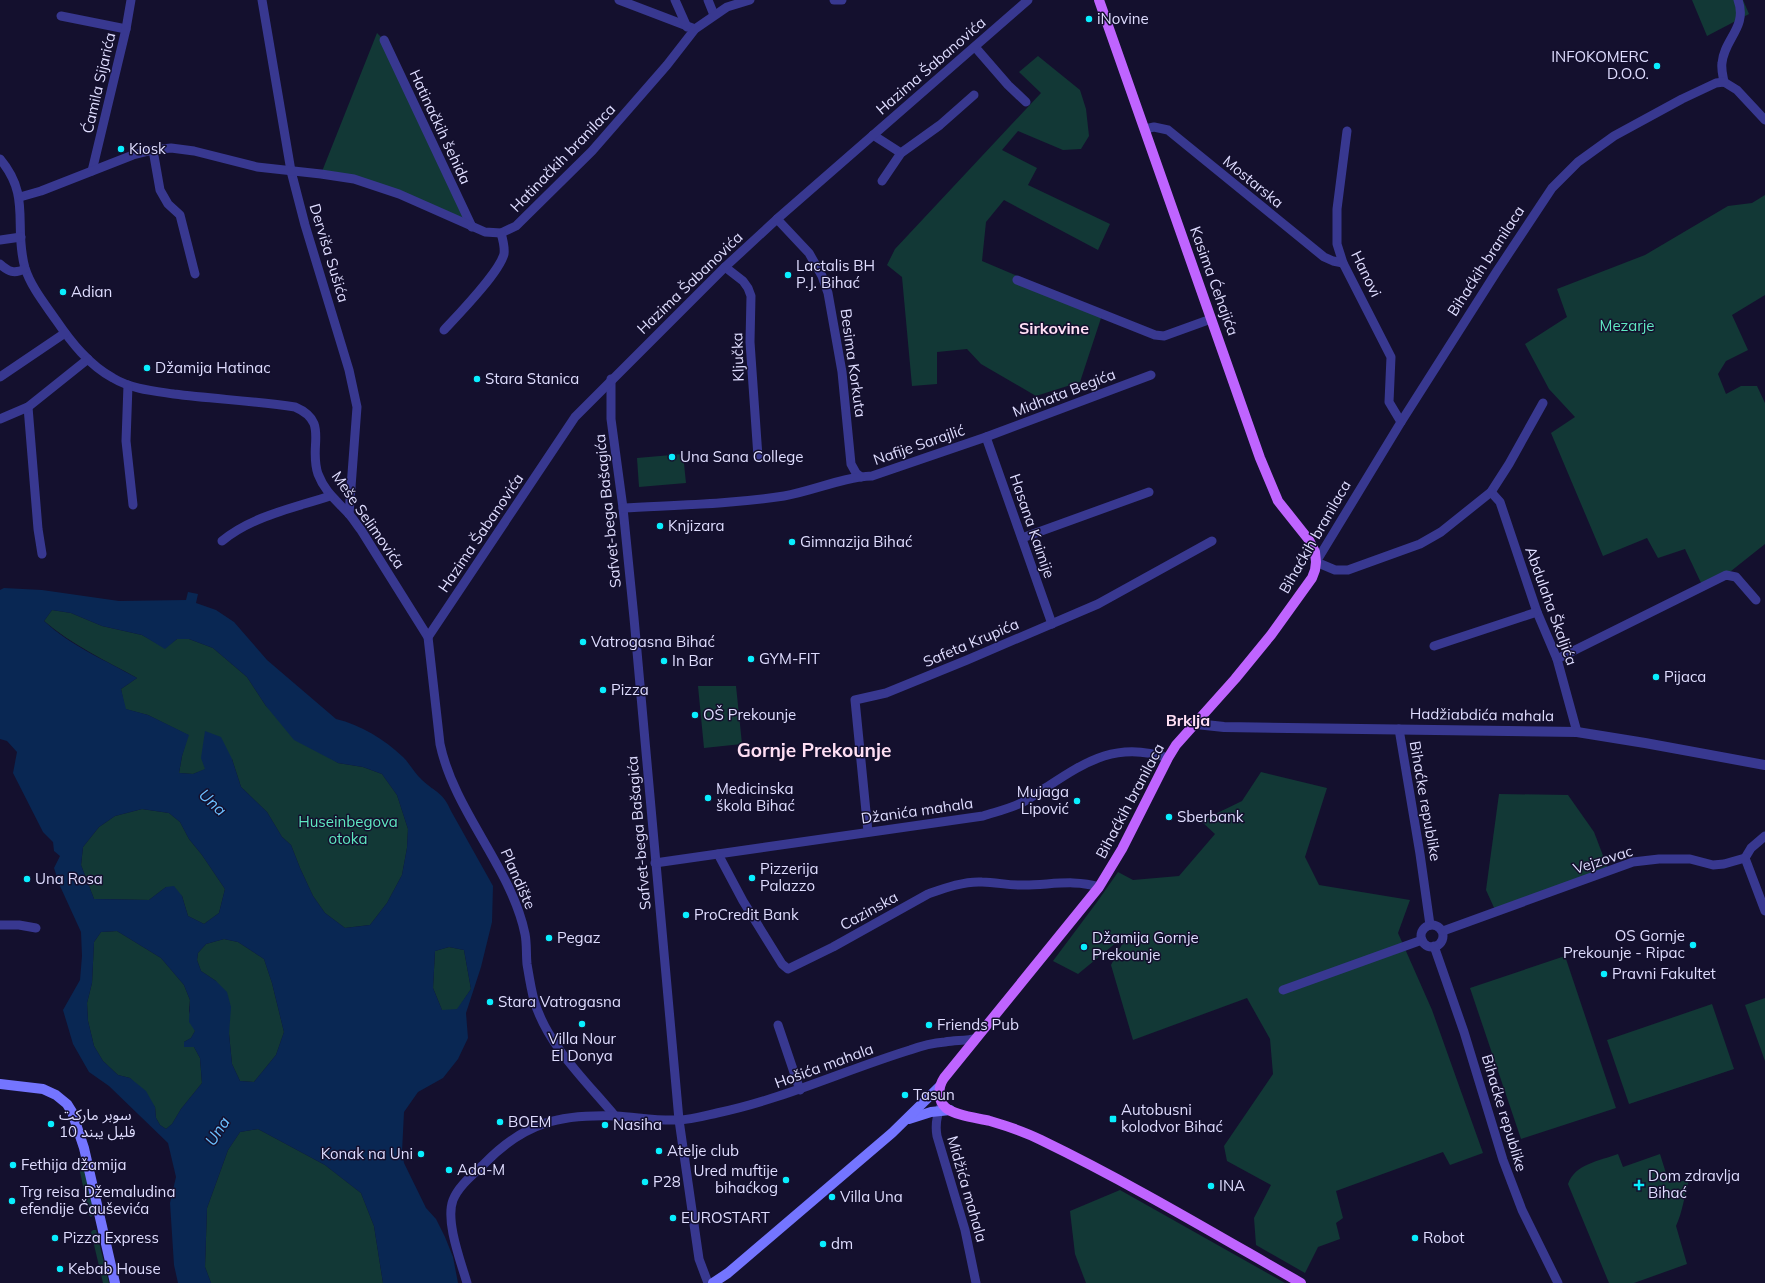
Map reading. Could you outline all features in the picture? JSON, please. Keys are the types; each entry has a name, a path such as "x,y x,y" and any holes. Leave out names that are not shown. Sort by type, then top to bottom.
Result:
{"main road":[{"name":"Kasima Ćehajića","path":"1099,0 1269,481 1278,501 1309,540 1315,552 1316,562"},
{"name":"Bihaćkih branilaca","path":"713,1283 728,1273 780,1229 903,1122 939,1087 944,1078 1099,887 1122,849 1176,745 1196,724 1271,635 1312,578 1316,562"},
{"path":"0,1084 29,1086 43,1089 56,1095 67,1104 72,1112 88,1161 106,1250 115,1283"},
{"path":"939,1087 939,1093 944,1108 990,1121 1040,1139 1112,1176 1301,1283"},
{"name":"Bihaćkih branilaca","path":"903,1122 944,1108"}],"street":[{"name":"Ćamila Sijarića","path":"92,171 126,29 131,0"},
{"name":"Derviša Sušića","path":"262,0 291,171 305,225 349,370 357,406 349,514"},
{"path":"619,0 691,28"},
{"path":"675,0 691,28"},
{"path":"708,0 714,15"},
{"name":"Hatinačkih branilaca","path":"501,233 516,226 592,151 667,65 691,28 727,7 750,0"},
{"path":"834,0 842,0"},
{"name":"Hazima Šabanovića","path":"428,637 575,417 611,379 725,267 777,219 1028,0"},
{"path":"1738,0 1741,14 1739,26 1724,53 1721,64 1724,82 1737,90 1765,120"},
{"path":"61,16 126,29"},
{"name":"Hatinačkih šehida","path":"384,40 472,227"},
{"path":"975,47 1008,85 1026,102"},
{"name":"Bihaćkih branilaca","path":"1316,562 1401,422 1497,271 1552,188 1578,162 1614,136 1682,99 1709,86 1724,82"},
{"path":"882,181 901,153 940,125 974,95"},
{"name":"Mostarska","path":"1145,128 1154,127 1168,130 1324,257 1343,263"},
{"name":"Hanovi","path":"1347,131 1337,209 1337,244 1343,263 1391,357 1389,402 1401,422"},
{"path":"873,135 901,153"},
{"path":"20,197 42,192 132,155 153,150 171,148 194,151 257,167 320,174 360,181 399,194 485,232 501,233 504,249 499,264 488,280 444,330"},
{"path":"153,150 160,190 168,204 180,215 195,274"},
{"name":"Meše Selimovića","path":"0,159 7,168 16,185 20,197 22,253 30,280 65,333 88,359 113,379 128,385 154,391 294,407 309,415 314,423 316,431 315,463 321,481 330,496 349,514 428,637"},
{"name":"Besima Korkuta","path":"777,219 809,253 822,276 828,293 842,372 851,464 856,473 861,476"},
{"path":"0,240 21,237"},
{"path":"0,264 6,270 13,272 26,269"},
{"name":"Ključka","path":"725,267 743,281 751,296 750,342 758,457"},
{"path":"1017,280 1155,335 1164,336 1211,319"},
{"path":"0,377 65,333"},
{"path":"0,419 28,407 88,359"},
{"name":"Midhata Begića","path":"986,437 1151,375"},
{"name":"Safvet-bega Bašagića","path":"611,379 611,419 623,508 678,1120 699,1259 708,1283"},
{"path":"128,385 126,441 133,505"},
{"path":"1316,562 1334,570 1348,570 1420,544 1441,532 1491,492 1509,464 1543,403"},
{"path":"28,407 42,554"},
{"name":"Nafije Sarajlić","path":"623,508 751,500 808,491 861,476 872,476 986,437"},
{"name":"Hasana Kaimije","path":"986,437 1052,624"},
{"path":"1022,538 1149,492"},
{"name":"Abdulaha Škaljića","path":"1491,492 1500,502 1537,612 1557,659 1577,732"},
{"path":"222,540 234,531 250,523 330,496"},
{"name":"Safeta Krupića","path":"868,832 854,700 886,693 1098,604 1212,541"},
{"path":"1557,659 1726,575 1736,577 1756,600"},
{"path":"1434,646 1537,612"},
{"name":"Plandište","path":"428,637 440,744 444,760 464,805 485,841 518,908 525,934 527,964 534,1000 543,1023 552,1040 615,1116"},
{"name":"Hadžiabdića mahala","path":"1196,724 1224,727 1577,732 1765,765"},
{"name":"Bihaćke republike","path":"1399,729 1420,854 1430,925"},
{"name":"Džanića mahala","path":"655,863 983,816 1021,803 1096,758 1135,750 1154,753 1168,758"},
{"path":"1765,836 1751,848 1745,858 1765,911"},
{"name":"Cazinska","path":"718,854 743,901 782,964 788,969 833,947 928,894 944,888 981,882 1014,886 1088,883 1099,887"},
{"name":"Vejzovac","path":"1443,931 1633,862 1659,859 1690,859 1712,865 1724,864 1745,858"},
{"path":"0,925 19,925 36,928"},
{"path":"1430,925 1439,926 1443,931 1442,941 1434,946 1427,945 1422,940 1422,932 1430,925"},
{"path":"1283,990 1422,940"},
{"name":"Bihaćke republike","path":"1434,946 1464,1032 1503,1160 1528,1223 1558,1283"},
{"path":"778,1025 800,1090"},
{"name":"Hošića mahala","path":"468,1283 451,1217 453,1200 462,1186 511,1139 540,1124 576,1117 615,1116 678,1120 760,1103 909,1050 946,1042 966,1041 977,1038"},
{"name":"Midžića mahala","path":"944,1108 935,1126 965,1230 976,1283"}],"green space":[{"path":"1692,0 1743,0 1749,14 1707,36"},
{"path":"377,33 384,40 472,227 399,194 321,174"},
{"path":"1038,56 1080,90 1086,109 1089,136 1081,149 1063,150 1018,131 1002,150 1037,168 1028,185 1110,224 1098,250 1004,200 986,222 982,261 1103,312 1080,382 1036,396 981,364 967,349 937,352 937,384 912,386 902,277 887,265 895,249 1041,93 1019,72"},
{"name":"Mezarje","path":"1765,195 1765,295 1732,315 1748,350 1726,361 1718,374 1726,394 1741,386 1757,386 1765,403 1765,544 1726,575 1703,587 1685,549 1658,558 1647,538 1603,556 1551,433 1575,417 1549,389 1525,344 1567,317 1557,289 1645,255 1728,206 1752,203"},
{"path":"683,454 686,483 639,487 637,458"},
{"name":"Huseinbegova otoka","path":"52,610 71,613 102,626 142,635 165,648 177,639 189,639 213,648 247,677 266,706 323,753 338,763 363,767 382,774 397,795 408,829 407,848 402,875 387,903 370,925 345,928 325,913 313,896 291,845 282,837 267,812 241,787 232,759 193,774 179,773 188,735 148,715 125,709 121,689 137,678 89,652 55,630 44,621"},
{"path":"698,686 736,686 742,744 704,748"},
{"path":"1261,772 1327,788 1305,857 1319,885 1410,900 1398,933 1432,1010 1483,1153 1450,1165 1443,1152 1336,1191 1343,1218 1336,1223 1340,1239 1318,1247 1305,1273 1256,1245 1254,1218 1271,1185 1227,1161 1224,1146 1273,1074 1270,1039 1247,998 1133,1040 1111,965 1128,933 1078,974 1053,961 1118,872 1133,880 1179,876 1215,834 1201,821 1242,801"},
{"path":"1499,794 1568,795 1594,832 1610,874 1496,912 1486,890"},
{"path":"142,809 169,813 180,822 189,839 202,855 225,889 219,913 204,924 188,916 182,896 166,887 149,900 94,899 81,865 83,847 99,827 115,816"},
{"path":"117,931 161,958 184,985 190,1000 189,1011 195,1031 191,1038 184,1042 184,1047 194,1047 200,1058 202,1083 181,1109 172,1124 166,1129 160,1125 156,1118 155,1107 130,1078 118,1075 103,1061 94,1046 88,1021 87,1003 92,983 94,942 101,932"},
{"path":"224,939 238,942 264,959 272,983 284,1032 276,1055 254,1082 240,1081 232,1064 229,1021 216,981 201,971 197,960 198,953 206,944"},
{"path":"449,947 464,950 471,989 457,1010 442,1010 433,988 435,951"},
{"path":"1565,956 1616,1108 1521,1139 1470,988"},
{"path":"1765,998 1765,1061 1745,1005"},
{"path":"1712,1004 1734,1069 1629,1104 1607,1040"},
{"path":"258,1129 325,1165 361,1193 374,1226 383,1283 211,1283 205,1267 207,1208 228,1150 240,1132"},
{"path":"1618,1154 1623,1167 1660,1154 1669,1183 1689,1180 1676,1226 1687,1264 1634,1283 1609,1283 1568,1184 1571,1177 1576,1172 1588,1164"},
{"path":"83,1161 94,1214 91,1217 89,1215 78,1162"},
{"path":"1120,1190 1285,1283 1086,1283 1075,1254 1070,1211"},
{"path":"96,1230 109,1283 103,1283 91,1232"}],"water":[{"name":"Una","path":"4,588 42,590 119,601 186,600 188,592 198,594 196,603 216,610 234,622 267,660 336,719 363,729 388,744 403,757 419,778 439,793 445,800 493,886 492,922 481,967 466,1013 468,1038 458,1059 443,1078 418,1092 404,1112 402,1152 404,1163 426,1208 436,1219 445,1237 453,1257 458,1283 383,1283 374,1226 361,1193 325,1165 258,1129 240,1132 228,1150 207,1208 205,1267 211,1283 178,1283 174,1265 170,1203 176,1177 168,1143 109,1086 89,1072 73,1044 63,1010 80,980 82,956 81,932 60,886 54,868 60,856 54,851 53,842 43,832 13,773 17,752 7,741 0,739 0,590","holes":["52,610 71,613 102,626 142,635 165,649 177,639 189,639 213,648 247,677 266,706 294,740 338,763 363,767 382,774 397,795 408,829 407,848 402,875 387,903 370,925 345,928 325,913 313,896 291,845 282,837 267,812 241,787 232,759 221,737 205,731 201,758 205,769 193,774 179,773 182,756 189,735 148,715 126,709 121,689 137,678 65,638 44,621","142,809 169,813 180,822 189,839 202,855 225,889 219,913 204,924 188,916 182,896 174,886 166,887 149,900 94,899 81,865 83,847 99,827 115,816","117,931 161,958 184,985 190,1000 189,1022 195,1031 191,1038 184,1042 184,1047 194,1047 200,1058 202,1083 181,1109 172,1124 166,1129 160,1125 156,1118 155,1107 146,1091 130,1078 118,1075 103,1061 94,1046 88,1021 87,1003 92,983 94,942 101,932","224,939 238,942 264,959 272,983 284,1032 276,1055 254,1082 240,1081 232,1064 229,1034 231,1007 227,992 216,981 201,971 197,960 198,953 206,944","449,947 464,950 471,989 457,1009 442,1010 433,988 435,951"]}],"place":[{"name":"iNovine","path":"1089,19"},
{"name":"INFOKOMERC D.O.O.","path":"1657,66"},
{"name":"Kiosk","path":"121,149"},
{"name":"Lactalis BH P.J. Bihać","path":"788,275"},
{"name":"Adian","path":"63,292"},
{"name":"Džamija Hatinac","path":"147,368"},
{"name":"Stara Stanica","path":"477,379"},
{"name":"Una Sana College","path":"672,457"},
{"name":"Knjizara","path":"660,526"},
{"name":"Gimnazija Bihać","path":"792,542"},
{"name":"Vatrogasna Bihać","path":"583,642"},
{"name":"GYM-FIT","path":"751,659"},
{"name":"In Bar","path":"664,661"},
{"name":"Pijaca","path":"1656,677"},
{"name":"Pizza","path":"603,690"},
{"name":"OŠ Prekounje","path":"695,715"},
{"name":"Medicinska škola Bihać","path":"708,798"},
{"name":"Mujaga Lipović","path":"1077,801"},
{"name":"Sberbank","path":"1169,817"},
{"name":"Pizzerija Palazzo","path":"752,878"},
{"name":"Una Rosa","path":"27,879"},
{"name":"ProCredit Bank","path":"686,915"},
{"name":"Pegaz","path":"549,938"},
{"name":"OS Gornje Prekounje - Ripac","path":"1693,945"},
{"name":"Džamija Gornje Prekounje","path":"1084,947"},
{"name":"Pravni Fakultet","path":"1604,974"},
{"name":"Stara Vatrogasna","path":"490,1002"},
{"name":"Villa Nour El Donya","path":"582,1024"},
{"name":"Friends Pub","path":"929,1025"},
{"name":"Tasun","path":"905,1095"},
{"name":"Autobusni kolodvor Bihać","path":"1113,1119"},
{"name":"BOEM","path":"500,1122"},
{"name":"سوبر ماركت 10 فليل يبند","path":"51,1124"},
{"name":"Nasiha","path":"605,1125"},
{"name":"Atelje club","path":"659,1151"},
{"name":"Konak na Uni","path":"421,1154"},
{"name":"Fethija džamija","path":"13,1165"},
{"name":"Ada-M","path":"449,1170"},
{"name":"Ured muftije bihaćkog","path":"786,1180"},
{"name":"P28","path":"645,1182"},
{"name":"Dom zdravlja Bihać","path":"1639,1185"},
{"name":"INA","path":"1211,1186"},
{"name":"Villa Una","path":"832,1197"},
{"name":"Trg reisa Džemaludina efendije Čauševića","path":"12,1201"},
{"name":"EUROSTART","path":"673,1218"},
{"name":"Pizza Express","path":"55,1238"},
{"name":"Robot","path":"1415,1238"},
{"name":"dm","path":"823,1244"},
{"name":"Kebab House","path":"60,1269"}],"district":[{"name":"Sirkovine","path":"1054,328"},
{"name":"Brklja","path":"1188,720"},
{"name":"Gornje Prekounje","path":"814,750"}]}
